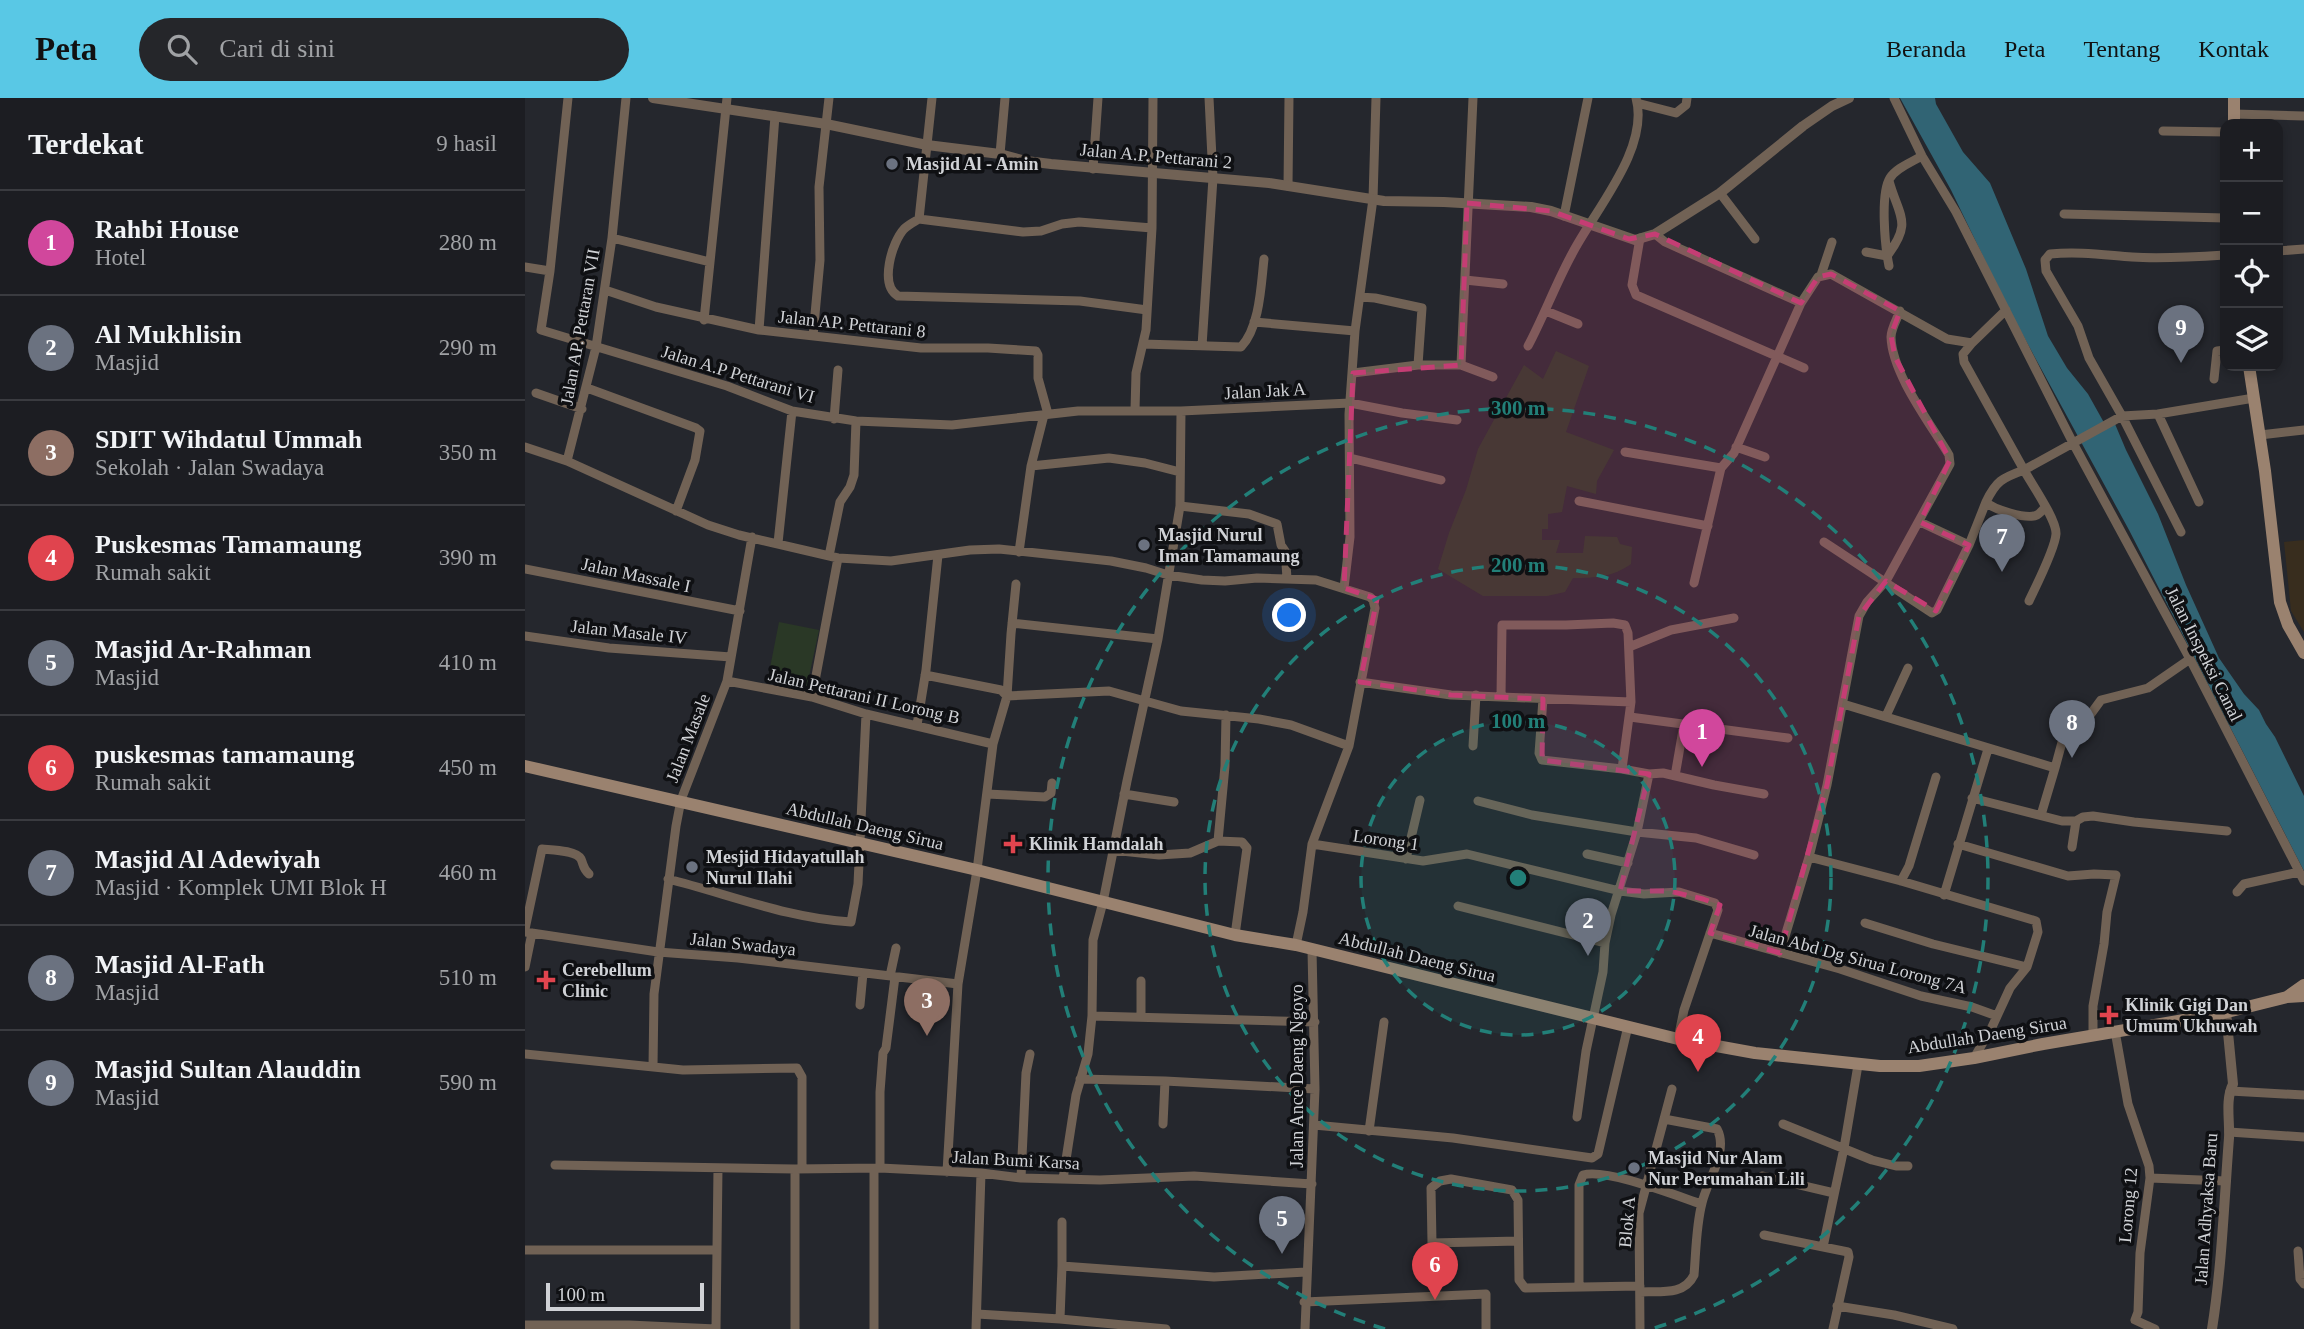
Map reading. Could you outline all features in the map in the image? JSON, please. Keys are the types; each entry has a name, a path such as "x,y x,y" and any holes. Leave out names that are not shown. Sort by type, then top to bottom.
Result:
{"main road":[{"path":"2234,98 2234,119"},
{"path":"2250,371 2280,602 2288,625 2304,653"},
{"name":"Abdullah Daeng Sirua","path":"525,766 977,870 1235,935 1296,945 1678,1039 1755,1053 1859,1065 1919,1066 2223,1013 2287,997 2304,985"},
{"path":"2287,997 2304,996"}],"street":[{"path":"525,267 550,271 568,98"},
{"name":"Jalan AP. Pettaran VII","path":"567,461 596,347 612,238 626,98"},
{"name":"Jalan A.P. Pettarani 2","path":"653,98 726,104 927,145 1000,154 1026,161 1288,186 1401,202 1531,207 1629,239 1640,239"},
{"path":"813,336 820,260 819,187 829,98"},
{"path":"919,219 932,98"},
{"path":"1000,154 1005,98"},
{"path":"1093,169 1098,98"},
{"path":"1135,410 1136,373 1147,310 1153,174 1153,98"},
{"path":"1202,346 1213,178 1209,98"},
{"path":"1288,186 1289,98"},
{"path":"1344,588 1350,537 1350,403 1355,331 1373,199 1376,98"},
{"path":"1461,365 1473,98"},
{"path":"1565,216 1588,98"},
{"path":"1528,346 1570,256 1627,160 1637,127 1637,100 1677,113 1686,105 1687,98"},
{"path":"1804,368 1636,295 1632,285 1640,239 1655,234 1720,193 1803,126 1849,98"},
{"name":"Jalan Inspeksi Canal","path":"1894,98 2304,881"},
{"path":"704,320 726,104"},
{"path":"759,330 775,116"},
{"path":"2234,119 2304,116"},
{"path":"2163,131 2220,132"},
{"path":"1888,261 1885,197 1889,179 1922,156"},
{"path":"1888,261 1897,243 1903,221 1889,179"},
{"path":"1720,193 1755,239"},
{"path":"2063,214 2220,218"},
{"path":"1147,310 1080,301 895,295 889,287 888,276 890,261 904,228 919,219 1023,232 1041,231 1079,222 1151,228"},
{"path":"1655,234 1665,242 1801,303"},
{"path":"612,238 710,262"},
{"path":"1694,583 1721,468 1736,447 1801,303 1821,275 1832,242"},
{"path":"2283,251 2304,249"},
{"path":"1866,252 1888,261"},
{"path":"2181,532 2089,358 2078,326 2046,271 2046,256 2075,252 2135,257 2220,255"},
{"path":"1143,344 1241,347 1246,342 1254,322 1264,259"},
{"name":"Jalan A.P Pettarani VI","path":"550,271 541,330 727,386 792,411 856,421 952,425 1046,415 1135,410 1181,411"},
{"path":"1821,275 1831,274 1947,339 1972,342"},
{"path":"1465,280 1503,284"},
{"name":"Jalan AP. Pettarani 8","path":"605,290 704,320 759,330 922,348 1036,351 1038,378 1046,415"},
{"path":"1360,297 1422,308 1418,365"},
{"path":"2006,310 1963,354 1964,362 2045,507 2056,534 2029,601"},
{"path":"1546,311 1578,324"},
{"path":"1780,953 1827,785 1859,616 1867,602 1886,581 1947,471 1950,460 1905,381 1895,357 1891,335 1900,311"},
{"path":"1254,322 1355,331"},
{"path":"2214,379 2217,351 2220,351"},
{"path":"1353,373 1418,365 1461,365 1493,377"},
{"path":"834,419 838,370"},
{"path":"587,388 698,429 700,434 695,460 676,511"},
{"path":"536,393 582,409"},
{"path":"1824,542 1929,612 1934,612 1969,545 1986,502 1997,483 2004,477 2024,470 2119,417 2158,414 2254,398"},
{"name":"Jalan Jak A","path":"1181,411 1350,403 1457,420"},
{"path":"778,543 792,411"},
{"path":"1063,1179 1076,1095 1088,1054 1092,1016 1092,949 1158,639 1180,506 1181,411"},
{"path":"2158,414 2199,502"},
{"path":"1019,552 1031,466 1046,415"},
{"path":"812,697 840,502 854,475 856,421"},
{"path":"2260,435 2304,429"},
{"path":"525,447 567,461 708,525 834,557 891,561 970,550 999,549 1111,561 1168,575 1225,581 1287,578 1316,580 1370,597 1374,603 1349,746 1311,844 1296,945"},
{"path":"1736,447 1765,457"},
{"path":"1625,452 1721,468"},
{"path":"1031,466 1108,458 1145,463 1180,472"},
{"path":"1350,458 1440,480"},
{"path":"1579,501 1707,526"},
{"path":"1986,502 1992,508 2029,516 2037,515 2045,507"},
{"path":"1180,506 1249,514 1277,524 1281,545 1285,551 1287,578"},
{"path":"1920,522 1969,545"},
{"name":"Jalan Masale","path":"653,1067 654,994 658,952 681,800 727,681 752,537"},
{"path":"918,725 938,555"},
{"name":"Jalan Massale I","path":"525,569 740,611"},
{"path":"947,1172 958,984 977,870 993,744 1007,696 1016,584"},
{"path":"1629,647 1671,630 1734,618"},
{"path":"1012,623 1158,639"},
{"path":"1501,696 1503,624 1623,624 1628,633 1631,702 1622,769"},
{"name":"Jalan Masale IV","path":"525,636 609,648 731,657"},
{"path":"2041,816 2064,735 2092,713 2101,700 2148,688 2190,659"},
{"path":"1886,716 1908,668"},
{"path":"925,675 1001,690 1007,696 1103,691 1181,711 1291,725 1349,746"},
{"name":"Jalan Pettarani II Lorong B","path":"727,681 812,697 866,714 993,744"},
{"path":"1360,682 1451,695 1631,702"},
{"path":"1473,746 1476,695"},
{"path":"1543,699 1539,753 1542,760 1649,774 1663,773 1764,794"},
{"path":"1843,704 2055,768"},
{"path":"669,879 750,903 851,923 858,884 866,714"},
{"path":"1218,841 1225,766 1226,715"},
{"path":"1630,717 1788,738"},
{"path":"1675,776 1684,724"},
{"path":"1944,895 1988,749"},
{"path":"1577,1117 1603,972 1605,943 1637,832 1649,774"},
{"path":"1901,881 1909,866 1936,777"},
{"path":"987,794 1045,797 1051,793 1052,783"},
{"path":"1124,794 1174,802"},
{"path":"1972,797 2041,816 2075,821 2093,816 2227,831"},
{"path":"1406,859 1420,800"},
{"path":"1478,801 1532,815 1637,832 1696,838 1754,855"},
{"path":"2072,847 2075,821"},
{"path":"1112,850 1159,855 1190,853 1218,841 1242,842 1246,845 1235,935"},
{"name":"Lorong 1","path":"1311,844 1423,862 1467,854 1620,891 1644,894 1679,892 1716,903 1718,910 1710,933"},
{"path":"1958,844 2068,876 2116,875 2107,912 2093,1006 2093,1035"},
{"path":"525,967 527,931 542,849 577,855 589,874"},
{"path":"1587,854 1628,863"},
{"path":"1809,857 2032,919 2039,927 2027,967 2010,988 1974,1058"},
{"path":"2237,892 2244,884 2299,872"},
{"path":"1458,906 1605,943"},
{"path":"1865,923 1933,944 2027,967"},
{"name":"Jalan Swadaya","path":"527,931 658,952 738,958 958,984"},
{"path":"1678,1039 1684,1010 1710,933"},
{"name":"Jalan Abd Dg Sirua Lorong 7A","path":"1710,933 1997,1016"},
{"path":"874,1329 880,1092 896,948"},
{"name":"Jalan Ance Daeng Ngoyo","path":"1305,1329 1304,1302 1315,1089 1312,950"},
{"path":"860,1004 863,973"},
{"path":"1141,981 1141,1017"},
{"name":"Jalan Adhyaksa Baru","path":"2213,1329 2229,1132 2230,1091 2226,1085 2223,1013"},
{"path":"1092,1016 1315,1022"},
{"path":"1369,1131 1384,1022"},
{"path":"1314,1125 1453,1139 1594,1158 1598,1154 1628,1026"},
{"name":"Lorong 12","path":"2115,1031 2128,1104 2146,1153 2150,1178 2140,1253 2138,1312 2133,1325 2155,1329"},
{"path":"525,1054 683,1070 800,1070 802,1077 796,1329"},
{"path":"1021,1178 1026,1073 1030,1054"},
{"path":"1823,1247 1859,1065"},
{"path":"1080,1079 1315,1089"},
{"path":"1163,1124 1165,1081"},
{"name":"Blok A","path":"1640,1329 1639,1213 1672,1089"},
{"path":"2230,1091 2304,1096"},
{"path":"1518,1241 1432,1243 1431,1188 1440,1181 1451,1179 1512,1190 1518,1200 1518,1241 1518,1272 1523,1287 1675,1291 1691,1283 1701,1204 1720,1152 1719,1131 1664,1119"},
{"path":"1783,1124 1872,1160 1908,1166"},
{"path":"2229,1132 2304,1136"},
{"name":"Jalan Bumi Karsa","path":"555,1165 877,1169 1063,1179 1129,1180 1194,1176 1312,1184"},
{"path":"525,1325 629,1325 716,1329 718,1168"},
{"path":"976,1329 981,1173"},
{"path":"1579,1287 1581,1177 1597,1174 1646,1185 1701,1204"},
{"path":"1762,1176 1834,1193"},
{"path":"2150,1178 2225,1181"},
{"path":"1061,1319 1062,1222"},
{"path":"1764,1235 1849,1253 1833,1329"},
{"path":"525,1250 717,1250"},
{"path":"2298,1251 2300,1279 2304,1284"},
{"path":"1062,1266 1214,1277 1306,1272"},
{"path":"1304,1302 1486,1294 1486,1329"},
{"path":"1836,1310 1894,1315 1953,1329"},
{"path":"977,1314 1166,1329"}],"highlighted area":[{"path":"1467,203 1551,211 1629,239 1655,234 1801,303 1818,277 1831,274 1900,311 1891,335 1895,357 1950,460 1920,522 1969,545 1936,611 1886,581 1859,616 1827,785 1780,953 1710,933 1720,905 1669,891 1620,891 1649,774 1542,760 1543,699 1451,695 1360,682 1377,599 1344,588 1353,373 1461,365"}],"shaded area":[{"path":"2304,540 2304,632 2291,611 2284,542"}],"green space":[{"path":"1556,351 1589,366 1566,432 1614,450 1597,481 1596,494 1567,486 1562,512 1548,514 1548,529 1542,529 1542,540 1560,540 1556,553 1583,553 1585,536 1617,537 1620,544 1632,547 1631,564 1603,576 1573,578 1565,592 1547,596 1483,596 1438,569 1478,449 1524,365 1543,379"},
{"path":"779,622 819,630 807,686 768,678"}],"water":[{"path":"1900,98 1935,98 1963,152 1990,183 2026,269 2048,336 2067,368 2088,394 2107,428 2115,424 2158,514 2219,658 2244,694 2259,710 2304,796 2304,871 2129,530 2007,306 1951,190"}],"place":[{"name":"Masjid Al - Amin","path":"892,164"},
{"name":"Masjid Sultan Alauddin","path":"2181,363"},
{"name":"Masjid Nurul Iman Tamamaung","path":"1144,545"},
{"name":"Masjid Al Adewiyah","path":"2002,572"},
{"name":"Masjid Al-Fath","path":"2072,758"},
{"name":"Rahbi House","path":"1702,767"},
{"name":"Klinik Hamdalah","path":"1013,844"},
{"name":"Mesjid Hidayatullah Nurul Ilahi","path":"692,867"},
{"name":"Al Mukhlisin","path":"1588,956"},
{"name":"Cerebellum Clinic","path":"546,980"},
{"name":"Klinik Gigi Dan Umum Ukhuwah","path":"2109,1015"},
{"name":"SDIT Wihdatul Ummah","path":"927,1036"},
{"name":"Puskesmas Tamamaung","path":"1698,1072"},
{"name":"Masjid Nur Alam Nur Perumahan Lili","path":"1634,1168"},
{"name":"Masjid Ar-Rahman","path":"1282,1254"},
{"name":"puskesmas tamamaung","path":"1435,1300"}]}
